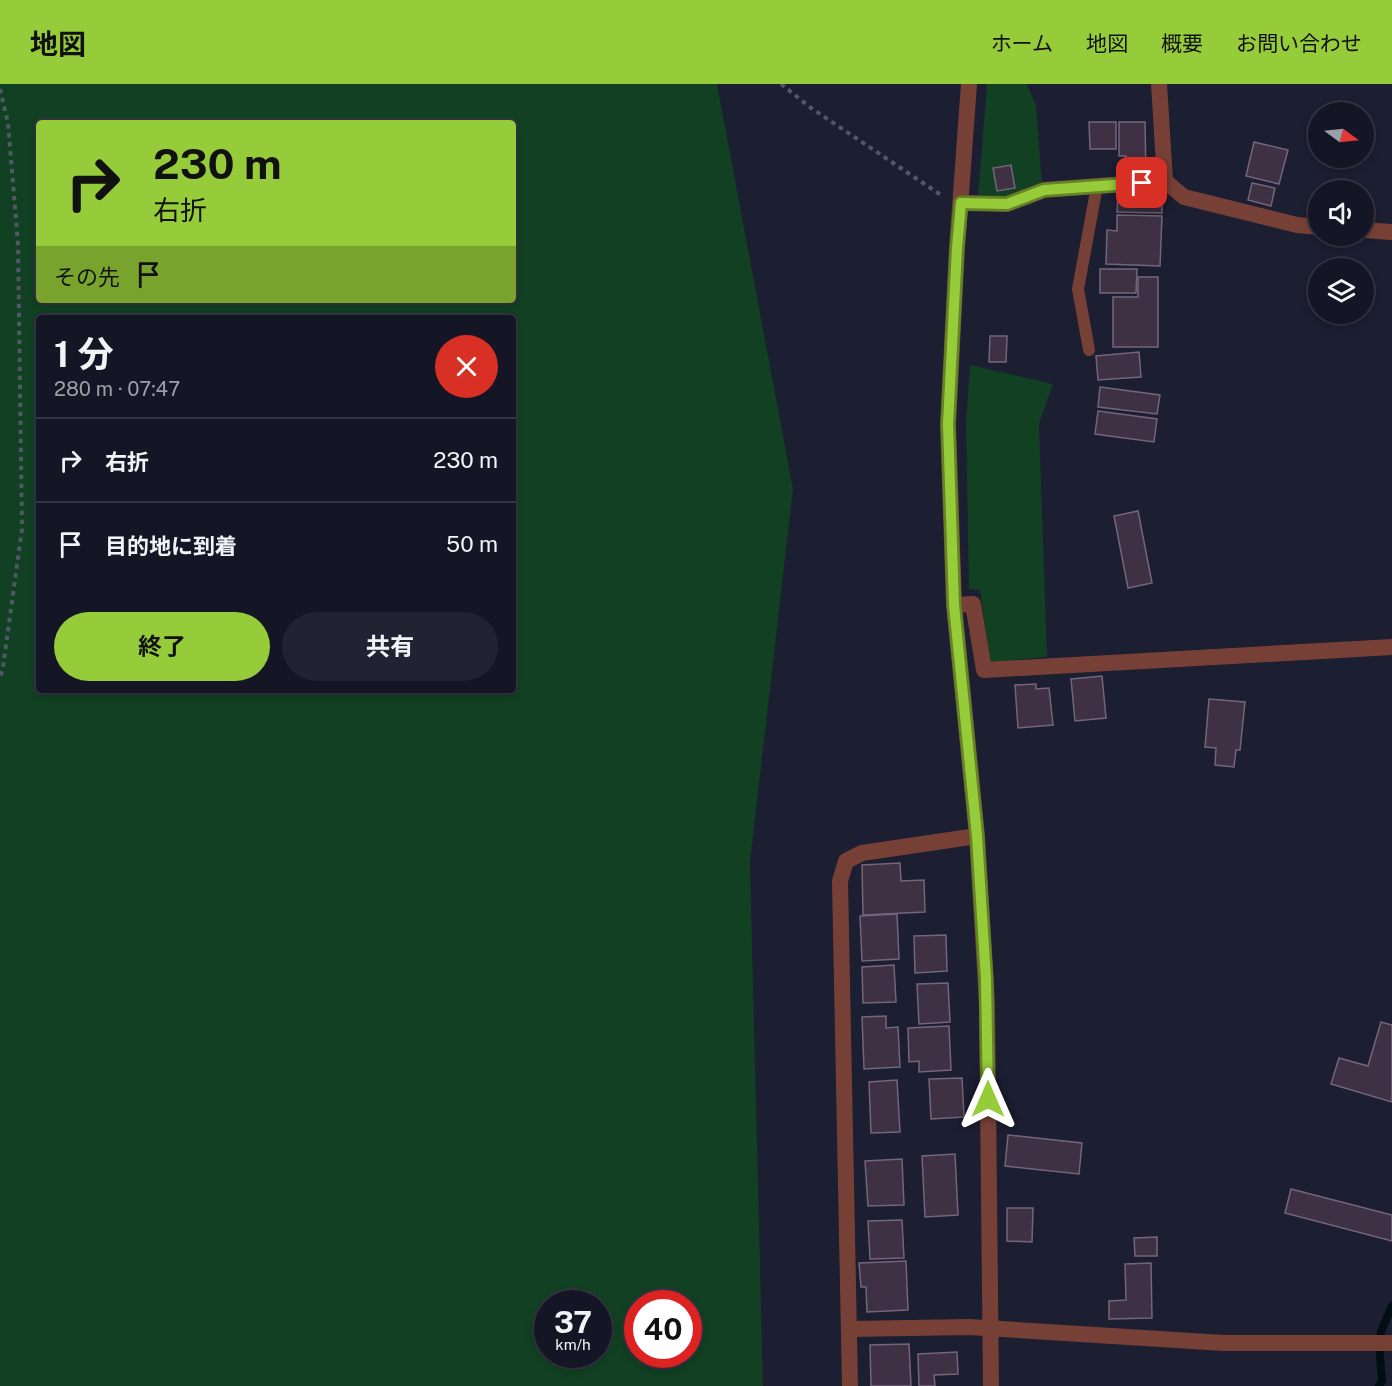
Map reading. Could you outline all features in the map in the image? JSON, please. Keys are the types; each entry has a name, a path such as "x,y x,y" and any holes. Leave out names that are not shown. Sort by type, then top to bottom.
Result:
{"street":[{"path":"969,84 957,248 948,424 954,605 977,836 987,1003 991,1386"},
{"path":"1159,84 1165,181"},
{"path":"961,203 1007,204 1044,190 1165,181 1184,197 1308,226"},
{"path":"1374,231 1392,232"},
{"path":"954,605 973,604 984,670 1392,647"},
{"path":"850,1386 840,881 846,861 862,853 977,836"},
{"path":"850,1329 990,1328 1224,1343 1385,1343"}],"lane":[{"path":"1089,350 1078,289 1097,186"}],"path":[{"path":"781,84 811,108 916,178 945,197 961,203"},
{"path":"0,89 8,123 18,244 22,519 0,678"}],"green space":[{"path":"0,84 717,84 793,489 750,862 763,1386 0,1386"},
{"path":"987,84 1027,84 1036,106 1042,184 1007,199 978,198"},
{"path":"970,365 1053,384 1039,424 1047,657 990,662 980,590 969,589 966,424"}],"building":[{"path":"1089,122 1116,122 1116,149 1090,149"},
{"path":"1119,122 1145,122 1146,175 1126,176 1126,156 1119,156"},
{"path":"1254,142 1288,150 1279,184 1246,176"},
{"path":"1011,165 1015,188 997,191 993,168"},
{"path":"1252,183 1275,188 1271,206 1248,200"},
{"path":"1118,191 1162,192 1162,213 1117,212"},
{"path":"1117,215 1162,216 1160,266 1106,264 1107,230 1117,231"},
{"path":"1100,269 1137,269 1136,293 1100,293"},
{"path":"1138,277 1158,277 1158,347 1113,347 1113,297 1138,297"},
{"path":"990,336 1007,336 1006,362 989,362"},
{"path":"1139,352 1141,377 1098,380 1096,356"},
{"path":"1100,387 1160,395 1157,414 1098,407"},
{"path":"1098,411 1157,419 1154,442 1095,434"},
{"path":"1138,511 1152,583 1128,588 1114,516"},
{"path":"1102,676 1106,718 1075,721 1071,679"},
{"path":"1036,684 1036,689 1049,688 1053,725 1018,728 1015,685"},
{"path":"1209,699 1245,702 1240,750 1236,750 1234,767 1215,765 1216,748 1205,747"},
{"path":"900,863 901,881 924,880 925,912 863,915 862,865"},
{"path":"897,914 899,959 862,961 860,916"},
{"path":"946,935 947,971 915,973 914,936"},
{"path":"894,965 896,1002 863,1003 862,967"},
{"path":"948,983 950,1022 919,1024 917,984"},
{"path":"886,1016 886,1028 898,1027 900,1067 864,1069 862,1017"},
{"path":"1381,1022 1392,1025 1392,1102 1331,1084 1339,1058 1368,1066"},
{"path":"949,1026 951,1070 919,1072 919,1061 909,1062 908,1028"},
{"path":"962,1078 964,1117 931,1119 929,1079"},
{"path":"897,1080 900,1132 871,1133 869,1082"},
{"path":"1008,1135 1082,1143 1079,1174 1005,1166"},
{"path":"955,1154 958,1215 925,1217 922,1156"},
{"path":"902,1159 904,1205 868,1206 865,1161"},
{"path":"1291,1189 1392,1215 1392,1241 1285,1213"},
{"path":"1007,1208 1033,1208 1032,1242 1007,1241"},
{"path":"902,1220 904,1258 870,1259 868,1221"},
{"path":"1157,1237 1157,1256 1135,1256 1134,1238"},
{"path":"906,1261 908,1310 867,1312 866,1287 861,1287 859,1263"},
{"path":"1151,1263 1152,1318 1109,1319 1109,1301 1126,1300 1125,1264"},
{"path":"909,1344 911,1386 871,1386 870,1345"},
{"path":"957,1352 958,1374 934,1375 935,1386 919,1386 918,1354"}],"waterway":[{"path":"1379,1386 1382,1381 1381,1331 1392,1306"}],"route":[{"path":"988,1099 986,979 977,836 954,605 948,424 961,203 1007,204 1044,190 1142,183"}]}
